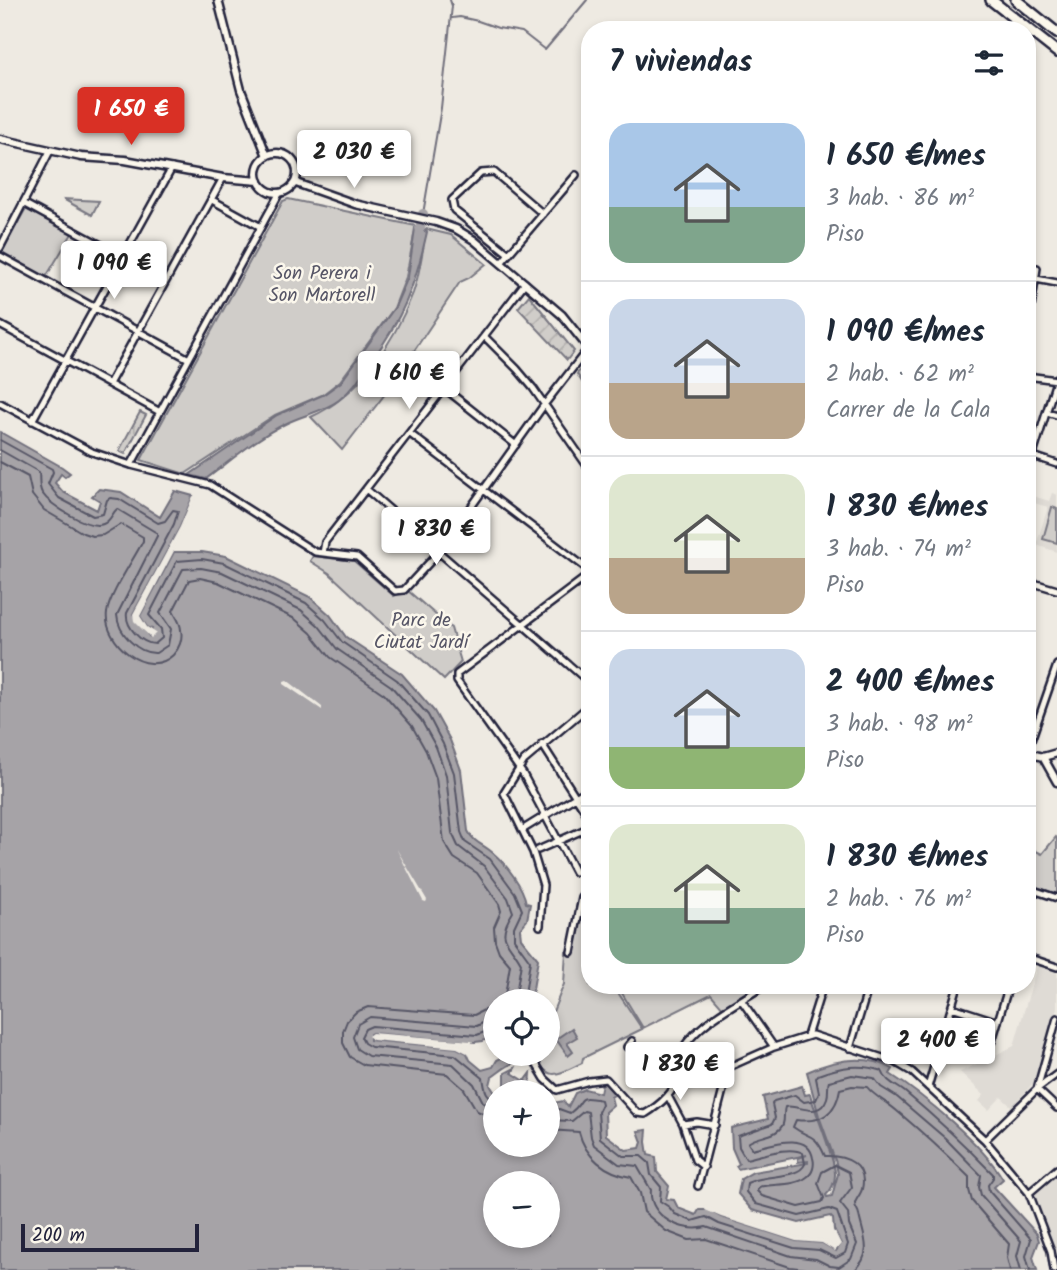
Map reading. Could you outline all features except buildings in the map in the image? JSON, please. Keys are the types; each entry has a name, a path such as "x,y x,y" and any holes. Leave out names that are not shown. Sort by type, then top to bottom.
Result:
{"highway":[{"path":"991,0 1018,21"},
{"path":"1016,0 1057,33"},
{"path":"1036,35 1057,52"}],"street":[{"path":"217,1 241,90 267,156"},
{"path":"0,139 81,157 125,160 223,178 259,181"},
{"path":"0,248 50,151"},
{"path":"131,465 279,194 296,183 297,172 293,161 280,154 267,156 258,169 259,181 267,190 279,194"},
{"path":"32,421 172,168"},
{"path":"509,254 454,210 452,200 481,173 494,173 543,214"},
{"path":"501,263 576,175"},
{"path":"109,384 223,178"},
{"path":"296,183 355,204 456,229 474,240 562,315 581,338"},
{"path":"212,200 261,227"},
{"path":"23,203 123,257"},
{"path":"0,256 189,359"},
{"path":"1037,268 1036,279 1057,283"},
{"path":"323,553 325,542 524,283"},
{"path":"0,324 160,412"},
{"path":"484,336 517,369 581,457"},
{"path":"0,403 79,447 131,465 210,485 316,552 357,557 395,591 404,590 439,552 544,405 581,358"},
{"path":"1036,377 1057,380 1036,447"},
{"path":"444,388 516,445"},
{"path":"1047,412 1057,415"},
{"path":"409,433 581,565"},
{"path":"1036,457 1057,464"},
{"path":"366,489 581,675"},
{"path":"575,872 518,768 457,681 457,674 581,579"},
{"path":"1036,584 1057,590"},
{"path":"1036,729 1056,675 1057,665"},
{"path":"540,926 543,885 535,857 504,793 515,778 518,768 581,712"},
{"path":"542,744 581,806"},
{"path":"1036,755 1042,757 1057,753"},
{"path":"1042,757 1057,782"},
{"path":"522,830 581,793"},
{"path":"538,850 581,831"},
{"path":"1036,891 1057,898"},
{"path":"571,952 581,903"},
{"path":"1036,960 1057,967"},
{"path":"537,1066 557,1090 606,1079 637,1113 645,1114 668,1096 675,1085 680,1055 691,1038 707,1023 752,994"},
{"path":"807,1036 820,994"},
{"path":"850,1048 866,994"},
{"path":"928,1087 956,994"},
{"path":"992,1041 1006,994"},
{"path":"742,1001 774,1047"},
{"path":"952,1007 998,1022"},
{"path":"1037,1090 1057,1018"},
{"path":"632,1041 627,1047 644,1061 659,1069 678,1074 707,1073 729,1067 774,1047 813,1035 895,1062 912,1072 985,1140 1029,1193 1051,1251 1054,1270"},
{"path":"698,1186 729,1067"},
{"path":"985,1140 1057,1074"},
{"path":"1037,1090 1057,1108"},
{"path":"668,1096 683,1124 695,1160 704,1167"},
{"path":"683,1124 697,1122 715,1125"},
{"path":"1029,1193 1057,1169"}],"shaded area":[{"path":"1052,493 1057,495 1057,552 1036,545 1048,507 1036,504 1036,497 1049,501"},
{"path":"1037,966 1057,973 1057,1008 1036,1080 1012,1107 1001,1097 989,1110 979,1101 984,1095 960,1072 1014,1046 1029,994 1036,994"},
{"path":"1057,1174 1057,1262 1033,1194"}],"green space":[{"path":"63,199 99,201 92,215"},
{"name":"Son Perera i Son Martorell","path":"288,199 416,226 406,277 394,308 340,381 322,395 275,415 185,474 141,460 283,201"},
{"path":"26,208 73,232 46,277 2,252"},
{"name":"Son Perera i Son Martorell","path":"426,229 451,235 486,264 460,282 414,351 429,363 416,380 402,372 342,450 311,417 345,396 385,348 413,293"},
{"path":"529,295 574,351 567,360 518,308"},
{"path":"140,412 146,415 125,454 119,451"},
{"path":"1052,507 1057,509 1057,543 1043,539"},
{"name":"Parc de Ciutat Jardí","path":"313,556 354,561 394,596 407,590 451,628 461,662 444,680 329,573 310,561"},
{"path":"1056,837 1057,894 1036,887 1036,851 1042,854"},
{"path":"581,911 581,994 619,994 642,1029 583,1058 582,1063 553,1074 540,1066 560,1066 560,994 564,984 566,951 574,952"},
{"path":"622,994 711,994 643,1028"},
{"path":"711,994 744,994 723,1008"}],"water":[{"path":"415,228 427,232 418,269 406,301 381,347 348,392 326,408 265,435 206,479 189,475 277,415 323,395 341,382 395,307 408,277"},
{"path":"0,432 70,473 65,477 61,474 55,483 63,492 97,510 100,501 92,496 99,489 121,492 160,517 175,491 193,496 180,527 133,614 149,636 152,629 147,627 140,616 174,552 202,552 226,556 310,597 330,615 346,637 402,674 434,711 450,740 461,770 468,831 503,863 518,883 526,903 530,904 527,920 520,929 521,938 538,959 533,989 483,989 483,1041 372,1033 370,1040 457,1048 467,1053 470,1060 482,1070 494,1066 507,1066 491,1080 483,1080 483,1157 560,1157 560,1102 563,1101 568,1107 575,1093 585,1089 600,1093 602,1083 609,1083 617,1093 611,1097 613,1105 605,1112 606,1135 626,1150 640,1148 642,1142 638,1131 647,1130 648,1155 656,1157 657,1172 669,1186 666,1199 674,1200 678,1208 696,1215 699,1210 708,1210 721,1217 796,1241 822,1243 836,1251 841,1244 830,1216 799,1223 752,1210 738,1194 741,1179 753,1172 808,1163 798,1162 798,1158 807,1155 738,1169 736,1166 739,1164 732,1148 731,1128 768,1119 763,1097 802,1086 805,1095 810,1094 832,1159 835,1178 826,1195 832,1196 838,1174 836,1163 807,1072 850,1060 872,1061 893,1069 890,1074 936,1108 982,1151 994,1166 1003,1179 994,1187 1037,1234 1039,1241 1033,1257 1037,1270 0,1270"},
{"path":"572,1028 577,1037 567,1043 573,1052 568,1056 560,1045 560,1036"},
{"path":"515,1068 512,1073 523,1080 505,1080 505,1073"}],"pier":[{"path":"193,496 196,497 172,549 175,549 140,616 147,627 156,633 151,638 134,621 133,614 180,527"},
{"path":"287,680 322,707 322,710 284,684"},
{"path":"396,848 427,900 426,902 423,901"},
{"path":"372,1033 473,1041 471,1044 372,1037 458,1045 470,1050 467,1053 457,1048 373,1040 368,1036"},
{"path":"706,1206 722,1214 797,1238 823,1240 835,1247 837,1244 832,1234 835,1232 841,1244 835,1251 822,1243 796,1241 721,1217 705,1210"}],"waterway":[{"path":"423,214 441,108 452,6 450,0"},
{"path":"452,18 460,17 522,32 545,50 587,0"},
{"path":"420,228 423,214"}]}
